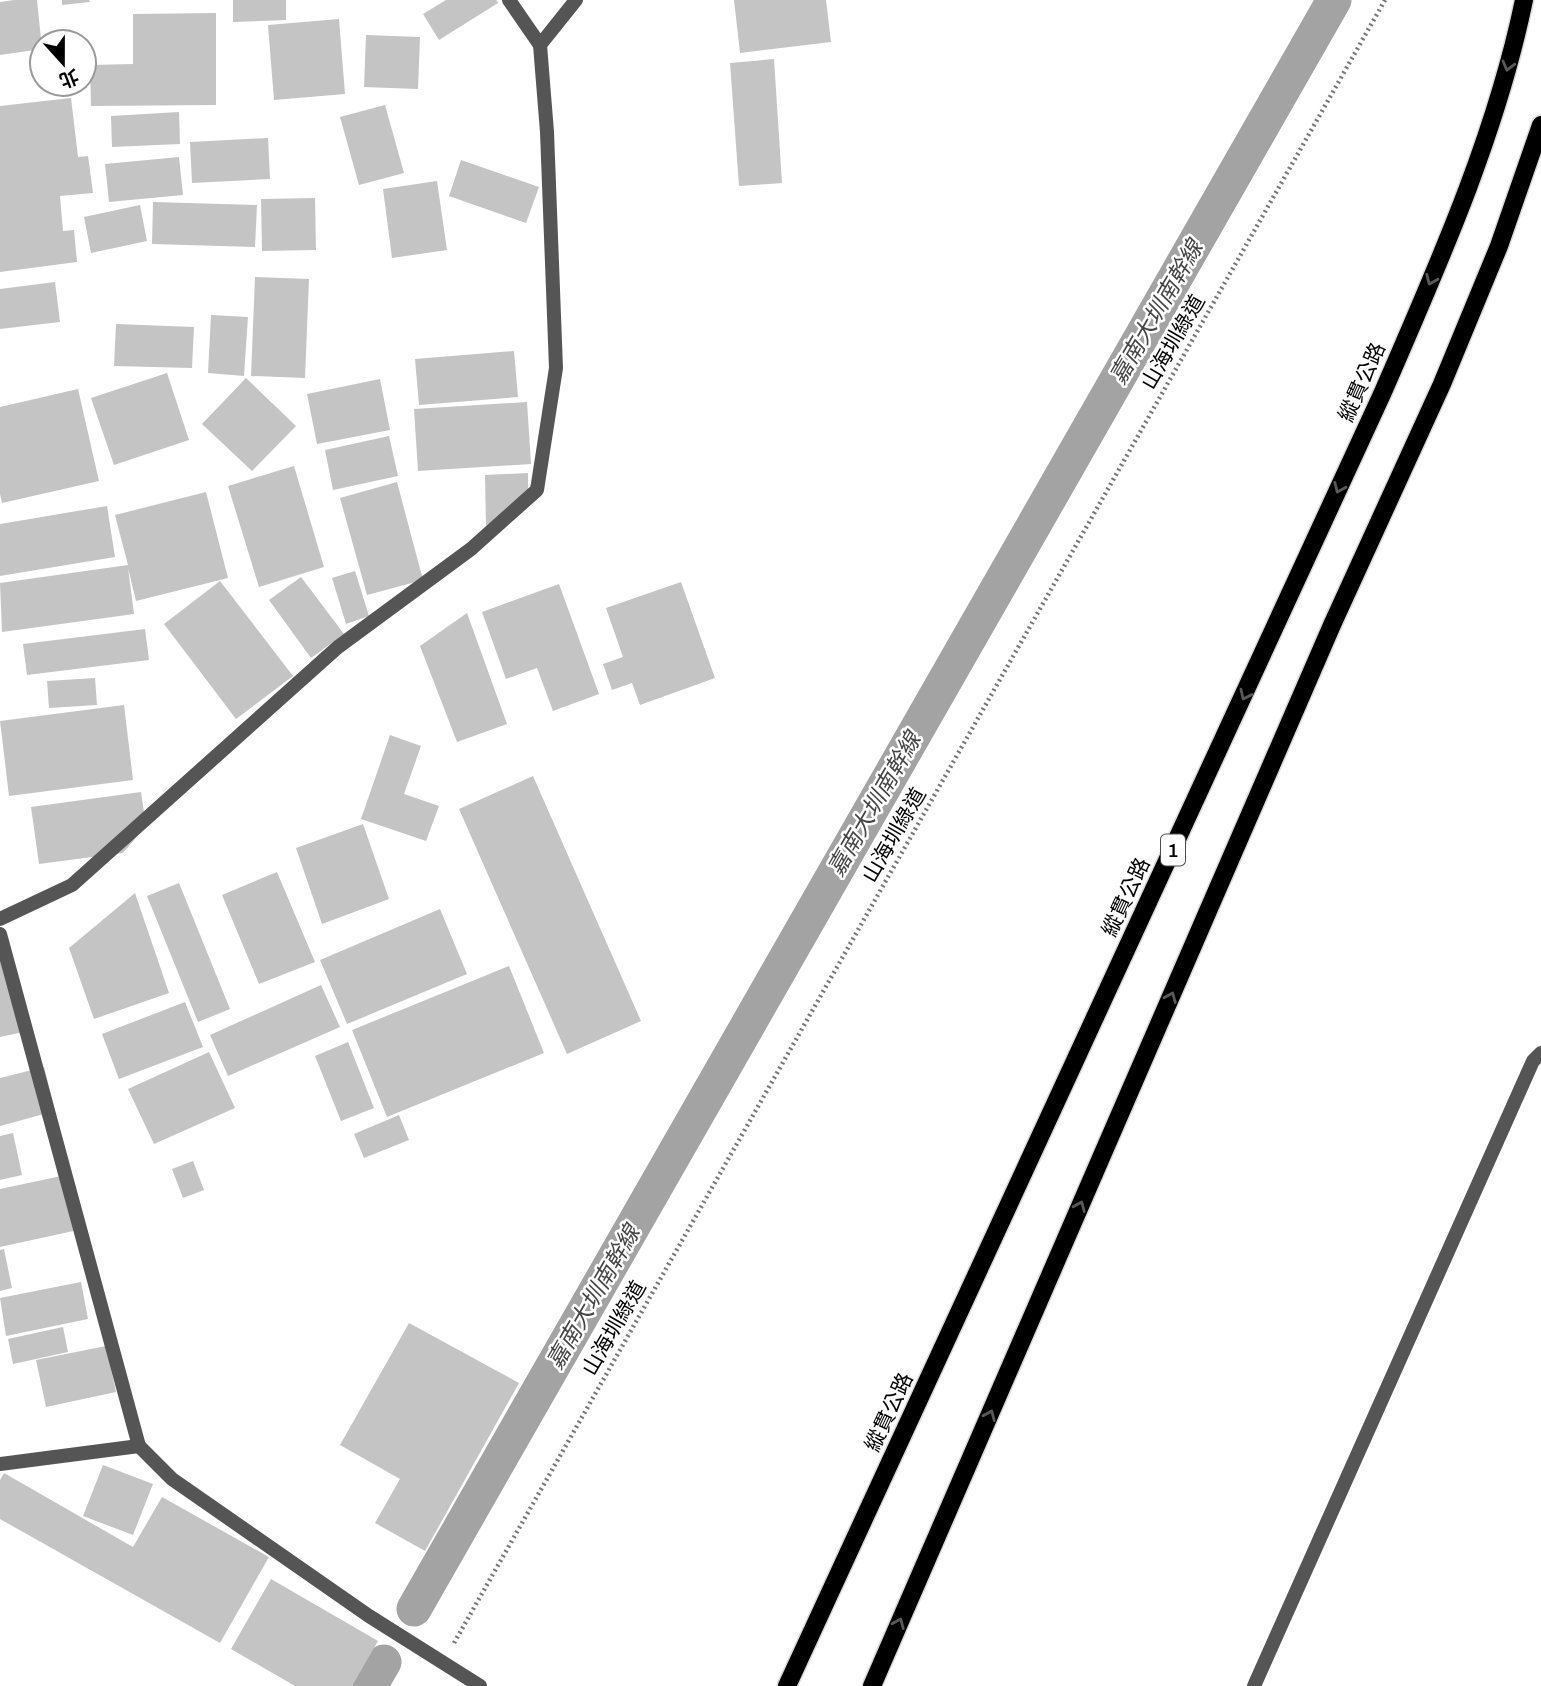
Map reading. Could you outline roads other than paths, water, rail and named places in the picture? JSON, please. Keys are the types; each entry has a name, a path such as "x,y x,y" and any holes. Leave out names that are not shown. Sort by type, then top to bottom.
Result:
{"main road":[{"name":"縱貫公路","path":"787,1686 1388,380 1446,246 1498,102 1524,0"},
{"path":"872,1686 1326,638 1442,384 1499,246 1541,125"}],"street":[{"path":"0,919 72,885 338,647 471,550 537,490 556,368 547,132 540,45 509,0"},
{"path":"540,45 576,0"},
{"path":"0,934 139,1446 172,1479 369,1616 480,1686"},
{"path":"1254,1686 1522,1085 1533,1061 1541,1053"},
{"path":"0,1464 139,1446"}],"waterway":[{"name":"嘉南大圳南幹線","path":"414,1609 1334,0"},
{"name":"嘉南大圳南幹線","path":"370,1686 384,1662"}]}
